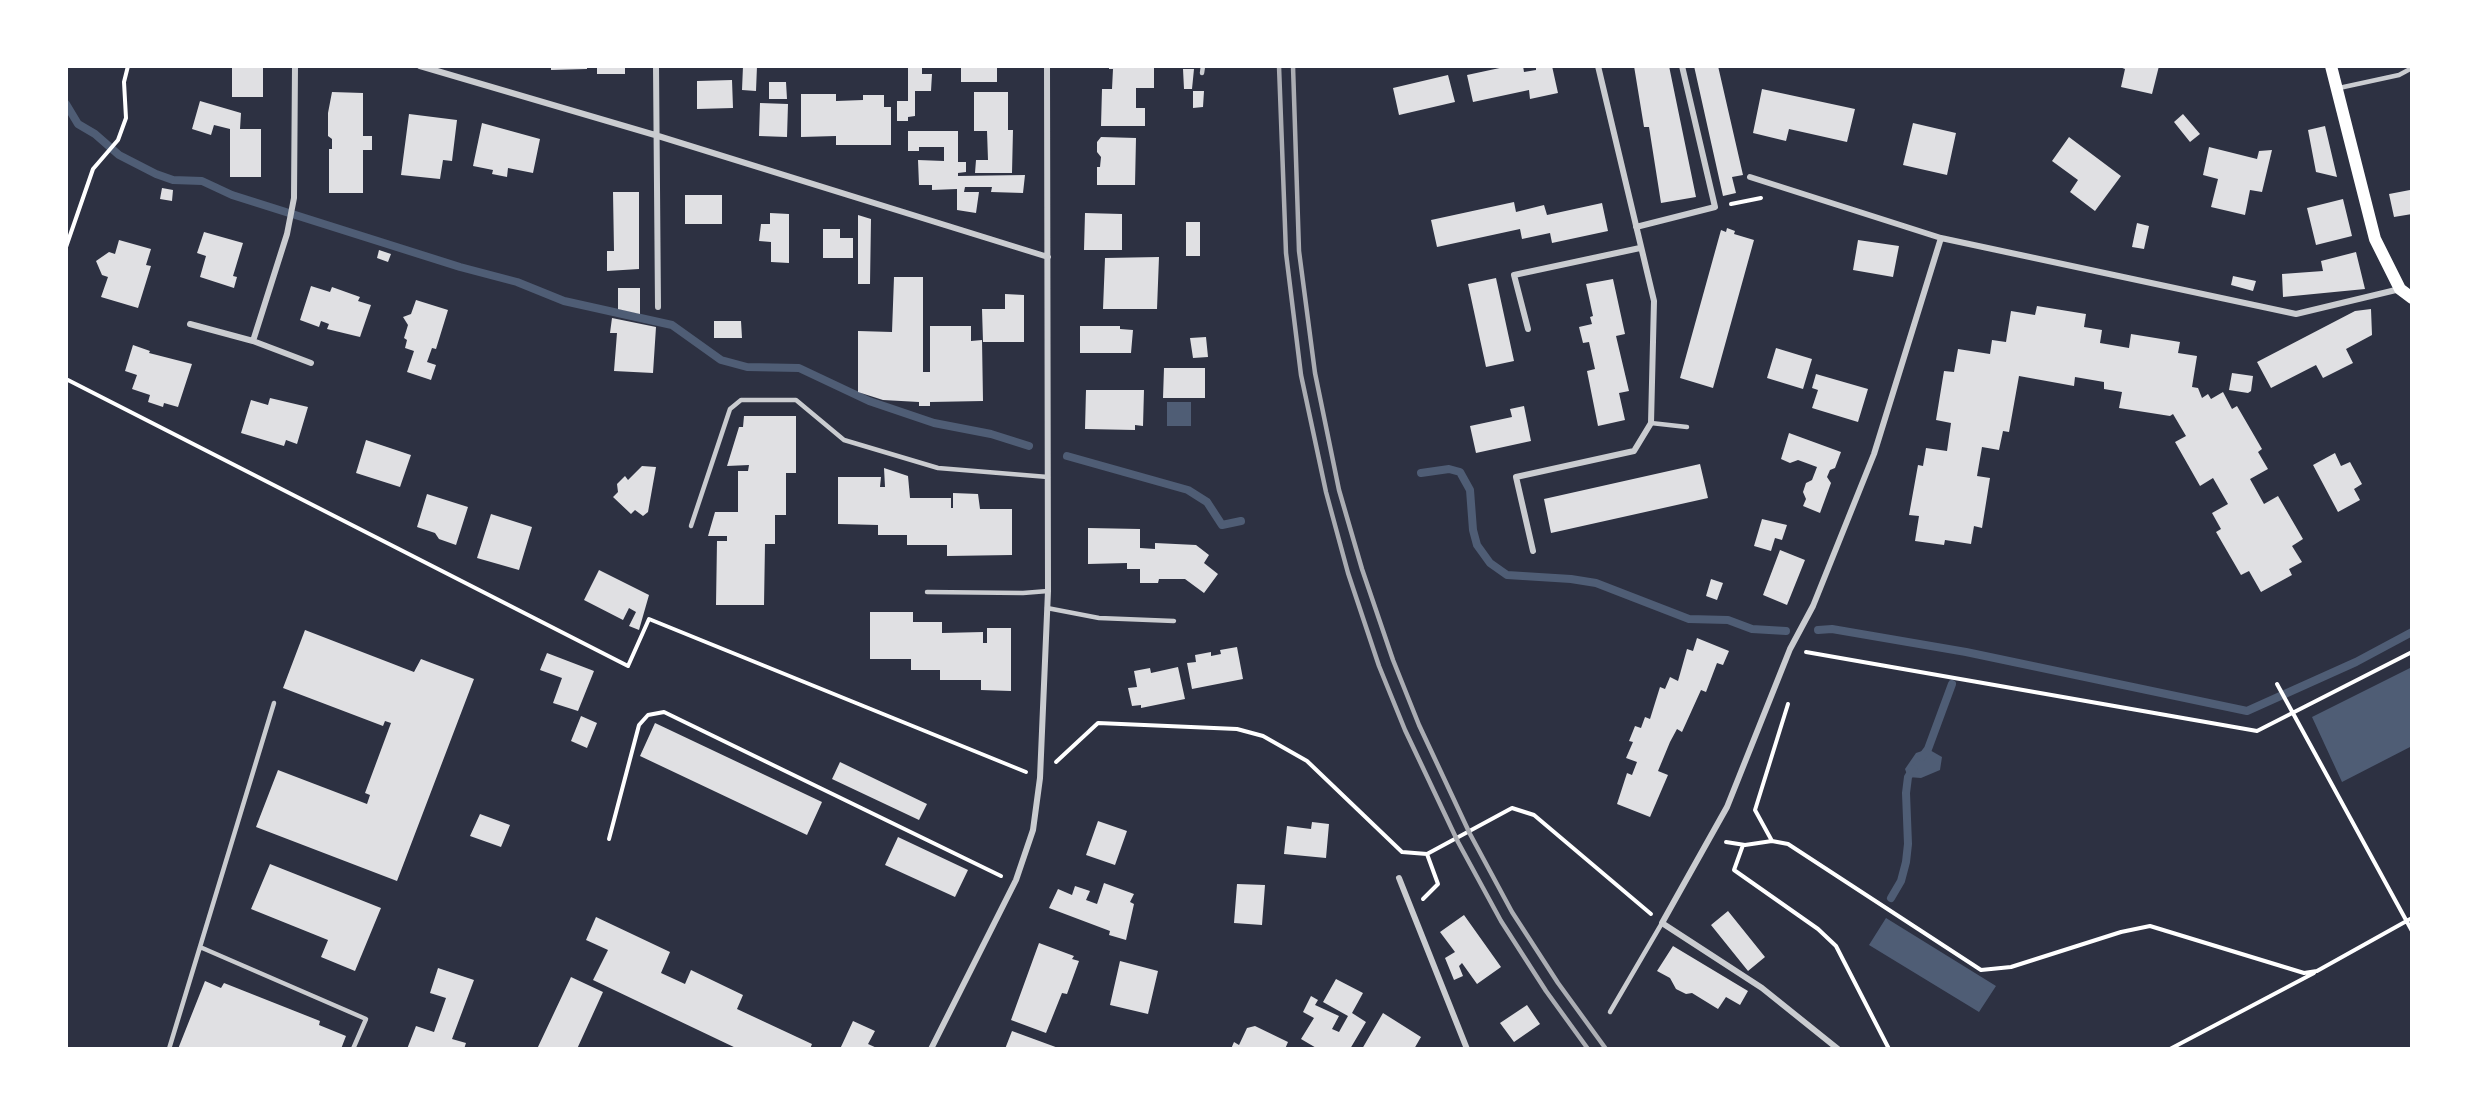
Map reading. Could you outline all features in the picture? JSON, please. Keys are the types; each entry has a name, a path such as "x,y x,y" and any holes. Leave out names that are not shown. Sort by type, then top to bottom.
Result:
{"main road":[{"path":"2331,66 2375,239 2400,289 2412,298"}],"street":[{"path":"253,342 287,234 294,198 296,66"},
{"path":"420,66 655,135 1048,257"},
{"path":"656,66 658,307"},
{"path":"931,1049 1016,880 1032,830 1040,778 1048,591 1047,66"},
{"path":"1533,551 1516,477 1634,451 1651,423 1654,301 1598,66"},
{"path":"1636,227 1715,207 1682,66"},
{"path":"1750,177 1941,238 2296,314 2400,289"},
{"path":"1838,1049 1762,988 1662,924 1727,807 1790,649 1813,606 1874,454 1941,238"},
{"path":"1528,329 1514,275 1640,248"},
{"path":"190,324 253,342 311,363"},
{"path":"1399,878 1467,1049"}],"lane":[{"path":"1202,73 1203,66"},
{"path":"2337,88 2399,75 2412,68"},
{"path":"692,526 730,409 741,400 796,399 844,440 938,468 1048,477"},
{"path":"1651,423 1687,427"},
{"path":"927,592 1048,591"},
{"path":"1047,608 1099,618 1174,621"},
{"path":"169,1049 274,703"},
{"path":"1610,1012 1662,924"},
{"path":"200,947 366,1019 353,1049"}],"path":[{"path":"66,247 93,169 118,140 126,118 124,82 128,66"},
{"path":"1715,207 1761,199 1766,182"},
{"path":"66,379 628,666 649,619 1040,778 1098,723 1237,729 1263,736 1307,761 1402,852 1427,854 1512,808 1534,815 1662,924"},
{"path":"1790,649 2257,731 2412,652"},
{"path":"1801,662 1804,651"},
{"path":"2277,684 2412,931"},
{"path":"1772,841 1755,810 1791,694"},
{"path":"609,839 639,725 648,715 664,712 989,872 1016,880"},
{"path":"1711,838 1743,845 1772,841 1788,844 1981,970 2011,967 2121,932 2150,926 2291,971 2317,971"},
{"path":"1743,845 1734,870 1818,929 1836,946 1889,1049"},
{"path":"1427,854 1438,884"},
{"path":"2170,1049 2412,918"}],"water":[{"path":"1167,402 1191,402 1191,426 1167,426"},
{"path":"2412,667 2412,746 2342,782 2312,717"},
{"path":"1928,749 1942,757 1940,770 1921,778 1908,777 1905,769 1916,753"},
{"path":"1886,918 1996,986 1979,1012 1869,945"}],"building":[{"path":"232,66 263,66 263,97 232,97"},
{"path":"551,66 587,66 587,69 551,70"},
{"path":"597,66 625,66 625,74 597,74"},
{"path":"743,66 757,66 756,91 742,90"},
{"path":"908,66 922,66 922,74 932,74 931,91 915,91 915,116 908,117 908,121 897,121 897,101 908,101"},
{"path":"961,66 997,66 997,82 961,82"},
{"path":"1109,66 1154,66 1154,88 1136,88 1136,108 1145,108 1145,126 1101,126 1102,89 1112,89 1113,69 1109,69"},
{"path":"1509,66 1523,66 1524,72 1536,70 1536,66 1552,66 1558,93 1530,99 1529,90 1473,102 1467,75"},
{"path":"1634,66 1669,66 1696,197 1661,203 1649,127 1644,127"},
{"path":"1694,66 1718,66 1743,175 1732,177 1736,193 1723,196"},
{"path":"2117,66 2159,66 2152,94 2121,87 2125,69"},
{"path":"1183,69 1194,69 1192,89 1184,89"},
{"path":"1448,75 1455,102 1399,115 1393,88"},
{"path":"732,80 733,108 697,109 697,81"},
{"path":"769,82 786,82 787,99 769,99"},
{"path":"1762,89 1855,109 1847,142 1789,129 1786,141 1753,133"},
{"path":"1193,91 1204,91 1203,107 1193,108"},
{"path":"332,92 363,93 363,136 372,136 372,150 363,150 363,193 329,193 329,149 332,149 332,139 328,136 328,113"},
{"path":"974,92 1008,92 1008,130 1013,130 1012,173 975,173 976,160 988,160 987,131 974,131"},
{"path":"801,94 836,94 836,101 863,100 863,95 884,95 884,107 891,107 891,145 836,145 836,136 801,137"},
{"path":"200,101 241,113 240,129 261,129 261,177 230,177 230,129 214,125 211,135 192,129"},
{"path":"760,103 788,104 787,137 759,136"},
{"path":"409,114 457,120 452,161 443,160 440,179 401,175"},
{"path":"2183,114 2200,134 2190,142 2174,122"},
{"path":"482,123 540,139 533,173 508,168 507,177 492,174 493,170 473,166"},
{"path":"1913,123 1956,133 1947,175 1903,165"},
{"path":"2325,126 2337,177 2316,172 2308,130"},
{"path":"908,131 958,131 958,162 966,162 966,172 958,173 958,176 1025,175 1023,193 991,192 992,187 965,187 964,192 979,192 976,213 957,210 957,189 932,190 932,185 919,185 918,160 944,161 944,147 919,147 919,151 908,151"},
{"path":"1101,137 1136,138 1135,185 1097,185 1097,167 1100,167 1101,157 1097,152 1097,142"},
{"path":"2069,137 2121,176 2095,211 2070,192 2078,180 2052,161"},
{"path":"2209,147 2257,159 2259,151 2272,150 2262,192 2250,190 2245,215 2211,207 2218,179 2203,175"},
{"path":"162,188 173,190 172,201 160,199"},
{"path":"2410,190 2412,214 2394,217 2389,194"},
{"path":"613,192 639,192 639,269 607,271 607,251 614,251"},
{"path":"685,195 722,195 722,224 685,224"},
{"path":"2343,199 2352,236 2316,245 2307,208"},
{"path":"1514,202 1516,212 1544,205 1547,215 1602,203 1608,231 1552,243 1550,233 1522,239 1520,229 1437,247 1431,220"},
{"path":"770,213 789,214 789,263 771,262 771,242 759,241 761,224 770,224"},
{"path":"1085,213 1122,214 1122,250 1084,250"},
{"path":"858,215 871,219 870,284 858,284"},
{"path":"1186,222 1200,222 1200,256 1186,256"},
{"path":"2137,223 2149,226 2144,249 2132,247"},
{"path":"1727,228 1735,231 1734,234 1754,240 1713,388 1680,378 1721,230 1726,232"},
{"path":"823,229 840,229 840,238 853,238 853,258 823,258"},
{"path":"204,232 243,243 233,276 237,277 234,288 200,277 206,256 197,253"},
{"path":"119,240 151,249 146,265 151,266 138,308 101,297 108,277 102,275 96,261 109,252 115,254"},
{"path":"1858,240 1899,246 1893,277 1853,270"},
{"path":"379,250 391,254 388,262 377,258"},
{"path":"2356,252 2365,289 2283,297 2282,274 2323,271 2321,261"},
{"path":"1159,257 1157,309 1103,309 1105,258"},
{"path":"2233,276 2256,281 2253,291 2231,285"},
{"path":"894,277 923,277 923,372 930,372 930,326 971,326 971,341 982,340 983,401 930,402 930,406 919,406 919,402 883,400 858,392 858,331 892,332"},
{"path":"1496,278 1514,361 1486,367 1468,284"},
{"path":"1613,279 1625,334 1616,336 1629,391 1619,393 1625,420 1598,426 1587,371 1595,369 1589,342 1583,343 1579,327 1592,324 1590,317 1593,316 1586,284"},
{"path":"311,286 330,292 332,287 360,297 358,301 371,305 360,337 327,329 329,324 321,321 319,327 300,320"},
{"path":"618,288 640,288 640,314 618,309"},
{"path":"1005,294 1024,295 1024,342 983,342 982,309 1005,309"},
{"path":"416,300 448,310 436,349 432,348 427,362 436,365 431,380 407,372 414,351 405,348 407,340 404,338 408,325 403,317 411,314"},
{"path":"2037,306 2086,314 2084,327 2102,330 2100,343 2129,348 2131,334 2180,342 2178,353 2197,356 2192,387 2198,388 2202,398 2208,394 2211,399 2223,392 2232,409 2237,406 2262,449 2258,452 2268,469 2250,479 2264,504 2278,496 2303,539 2292,546 2302,562 2289,569 2292,575 2261,592 2249,571 2241,575 2216,532 2221,529 2212,513 2228,504 2213,478 2200,486 2175,442 2186,436 2173,414 2170,416 2119,408 2122,392 2104,389 2104,382 2075,377 2074,386 2019,376 2009,432 2003,431 1999,450 1982,447 1977,476 1990,478 1982,528 1974,526 1971,544 1945,540 1944,545 1915,541 1919,516 1909,515 1918,465 1923,466 1926,448 1947,451 1951,423 1936,420 1944,371 1954,372 1958,349 1990,354 1992,340 2006,342 2011,311 2035,315"},
{"path":"2371,309 2372,335 2346,349 2353,363 2323,378 2316,365 2271,388 2257,362 2355,311"},
{"path":"612,318 656,327 653,373 614,371 617,333 610,333"},
{"path":"714,321 741,321 742,338 714,338"},
{"path":"1080,326 1120,326 1120,329 1133,330 1131,353 1080,353"},
{"path":"1206,337 1208,357 1193,358 1190,338"},
{"path":"133,345 150,351 149,353 192,364 178,407 164,403 163,407 148,402 150,395 132,389 137,375 125,371"},
{"path":"1776,348 1812,359 1803,389 1767,378"},
{"path":"1164,368 1205,368 1205,398 1163,398"},
{"path":"2232,373 2253,376 2251,391 2248,393 2229,390"},
{"path":"1816,374 1868,389 1858,422 1812,408 1818,390 1812,388"},
{"path":"1086,390 1144,390 1143,426 1135,425 1135,430 1085,429"},
{"path":"270,398 308,407 297,444 286,440 284,446 241,433 251,400 268,405"},
{"path":"1524,406 1531,441 1476,453 1470,426 1512,417 1510,409"},
{"path":"744,416 796,416 796,473 786,473 786,515 775,515 775,544 765,544 764,605 716,605 717,541 727,541 727,536 708,536 715,512 738,512 738,471 748,471 749,465 727,466 739,427 743,427"},
{"path":"1789,433 1841,452 1835,468 1830,470 1827,477 1831,483 1820,513 1803,506 1806,499 1803,492 1806,483 1812,480 1817,467 1798,460 1790,463 1781,459"},
{"path":"366,440 411,455 400,487 356,473"},
{"path":"2335,453 2341,466 2350,462 2362,484 2354,489 2360,500 2338,512 2313,465"},
{"path":"1700,464 1708,498 1551,533 1544,499"},
{"path":"642,466 656,467 648,512 643,516 635,510 631,514 613,497 618,492 617,484 625,476 628,480"},
{"path":"884,468 908,476 910,498 951,498 951,508 953,508 953,493 978,494 980,509 1012,509 1012,555 947,556 947,545 907,545 907,535 878,535 878,525 838,524 838,477 881,477 880,487 885,487"},
{"path":"427,494 468,507 456,545 439,539 435,533 417,527"},
{"path":"491,514 532,527 519,570 477,558"},
{"path":"1762,519 1787,525 1782,540 1775,538 1771,551 1754,546"},
{"path":"1088,528 1140,529 1140,548 1155,549 1155,543 1196,545 1209,555 1204,563 1218,574 1204,593 1185,579 1159,579 1158,583 1140,583 1140,569 1127,569 1127,563 1088,564"},
{"path":"1780,550 1805,560 1787,605 1763,595"},
{"path":"599,570 649,595 639,630 629,626 636,612 629,608 623,620 584,600"},
{"path":"1711,579 1723,583 1717,600 1706,596"},
{"path":"870,612 913,612 913,622 942,622 942,633 983,632 983,643 987,643 987,628 1011,628 1011,691 981,690 981,680 940,680 940,670 911,670 911,659 870,659"},
{"path":"305,630 414,672 421,659 474,679 397,881 256,827 278,770 367,804 370,795 365,793 391,723 385,721 383,726 283,688"},
{"path":"1697,638 1729,651 1723,665 1717,663 1706,692 1701,690 1682,732 1677,729 1670,742 1658,771 1668,775 1650,817 1617,804 1627,773 1632,775 1637,762 1626,758 1633,742 1629,741 1635,726 1641,728 1645,717 1650,719 1660,687 1665,689 1670,677 1678,681 1687,649 1693,651"},
{"path":"1237,647 1243,679 1192,689 1187,663 1196,662 1195,655 1211,652 1211,656 1221,654 1220,650"},
{"path":"547,653 594,671 578,711 553,703 562,678 540,670"},
{"path":"1178,667 1185,699 1141,708 1141,705 1132,706 1128,688 1137,687 1134,671 1150,668 1151,673"},
{"path":"581,716 597,723 587,748 571,741"},
{"path":"655,723 822,802 807,835 640,756"},
{"path":"840,762 927,804 919,820 832,779"},
{"path":"480,814 510,825 501,847 470,836"},
{"path":"1098,821 1127,831 1115,865 1086,855"},
{"path":"1312,822 1329,824 1326,858 1284,854 1287,826 1311,829"},
{"path":"898,837 968,870 955,897 885,865"},
{"path":"270,864 381,908 355,971 321,957 328,940 251,909"},
{"path":"1104,883 1134,894 1130,902 1134,904 1126,940 1109,935 1110,931 1049,908 1058,889 1072,895 1075,886 1090,891 1086,900 1097,904"},
{"path":"1237,884 1265,885 1262,925 1234,923"},
{"path":"1728,911 1765,957 1748,971 1711,925"},
{"path":"1464,915 1501,967 1477,984 1462,963 1459,966 1463,976 1454,980 1445,958 1455,952 1440,932"},
{"path":"596,917 670,952 661,973 685,984 691,970 743,995 737,1009 812,1044 810,1049 738,1049 593,980 608,950 586,940"},
{"path":"1039,943 1074,956 1072,959 1079,961 1067,994 1062,993 1046,1033 1011,1020"},
{"path":"1673,946 1748,991 1740,1005 1726,997 1718,1009 1692,993 1686,994 1676,989 1670,978 1657,971"},
{"path":"1120,961 1158,971 1148,1014 1110,1005"},
{"path":"438,968 474,980 452,1039 466,1043 464,1049 407,1049 416,1026 434,1032 446,998 430,993"},
{"path":"571,977 603,992 577,1049 537,1049"},
{"path":"1336,979 1363,993 1352,1013 1366,1022 1350,1049 1318,1049 1301,1039 1314,1018 1303,1012 1311,996 1318,1000 1315,1005 1339,1016 1332,1029 1339,1032 1348,1016 1323,1002"},
{"path":"205,981 221,988 224,983 320,1021 319,1025 346,1036 341,1049 178,1049"},
{"path":"1527,1005 1540,1024 1514,1042 1500,1023"},
{"path":"1383,1013 1421,1037 1414,1049 1362,1049"},
{"path":"853,1021 875,1031 868,1044 879,1049 840,1049"},
{"path":"1255,1026 1288,1042 1285,1049 1231,1049 1234,1042 1239,1045 1247,1028"},
{"path":"1012,1031 1061,1049 1005,1049"}],"waterway":[{"path":"66,104 78,124 95,134 119,155 156,174 173,180 202,181 232,195 460,267 517,282 564,301 672,325 721,360 747,367 799,368 869,401 934,423 991,434 1029,446"},
{"path":"1067,456 1188,490 1207,502 1222,525 1241,521"},
{"path":"1421,473 1449,469 1460,472 1470,490 1473,530 1477,545 1490,563 1507,575 1596,583 1689,619 1728,620 1752,629 1786,631"},
{"path":"1818,630 1832,629 1966,652 2247,711 2356,662 2412,632"},
{"path":"1922,757 1928,749 1952,684"},
{"path":"1891,898 1901,881 1906,862 1908,844 1906,793 1908,777 1913,769"}],"railway":[{"path":"1279,66 1286,253 1301,375 1326,492 1348,573 1379,666 1405,730 1458,842 1501,921 1546,991 1588,1049"},
{"path":"1293,66 1299,251 1315,373 1339,490 1362,569 1393,660 1419,725 1470,834 1512,912 1558,983 1606,1049"}]}
